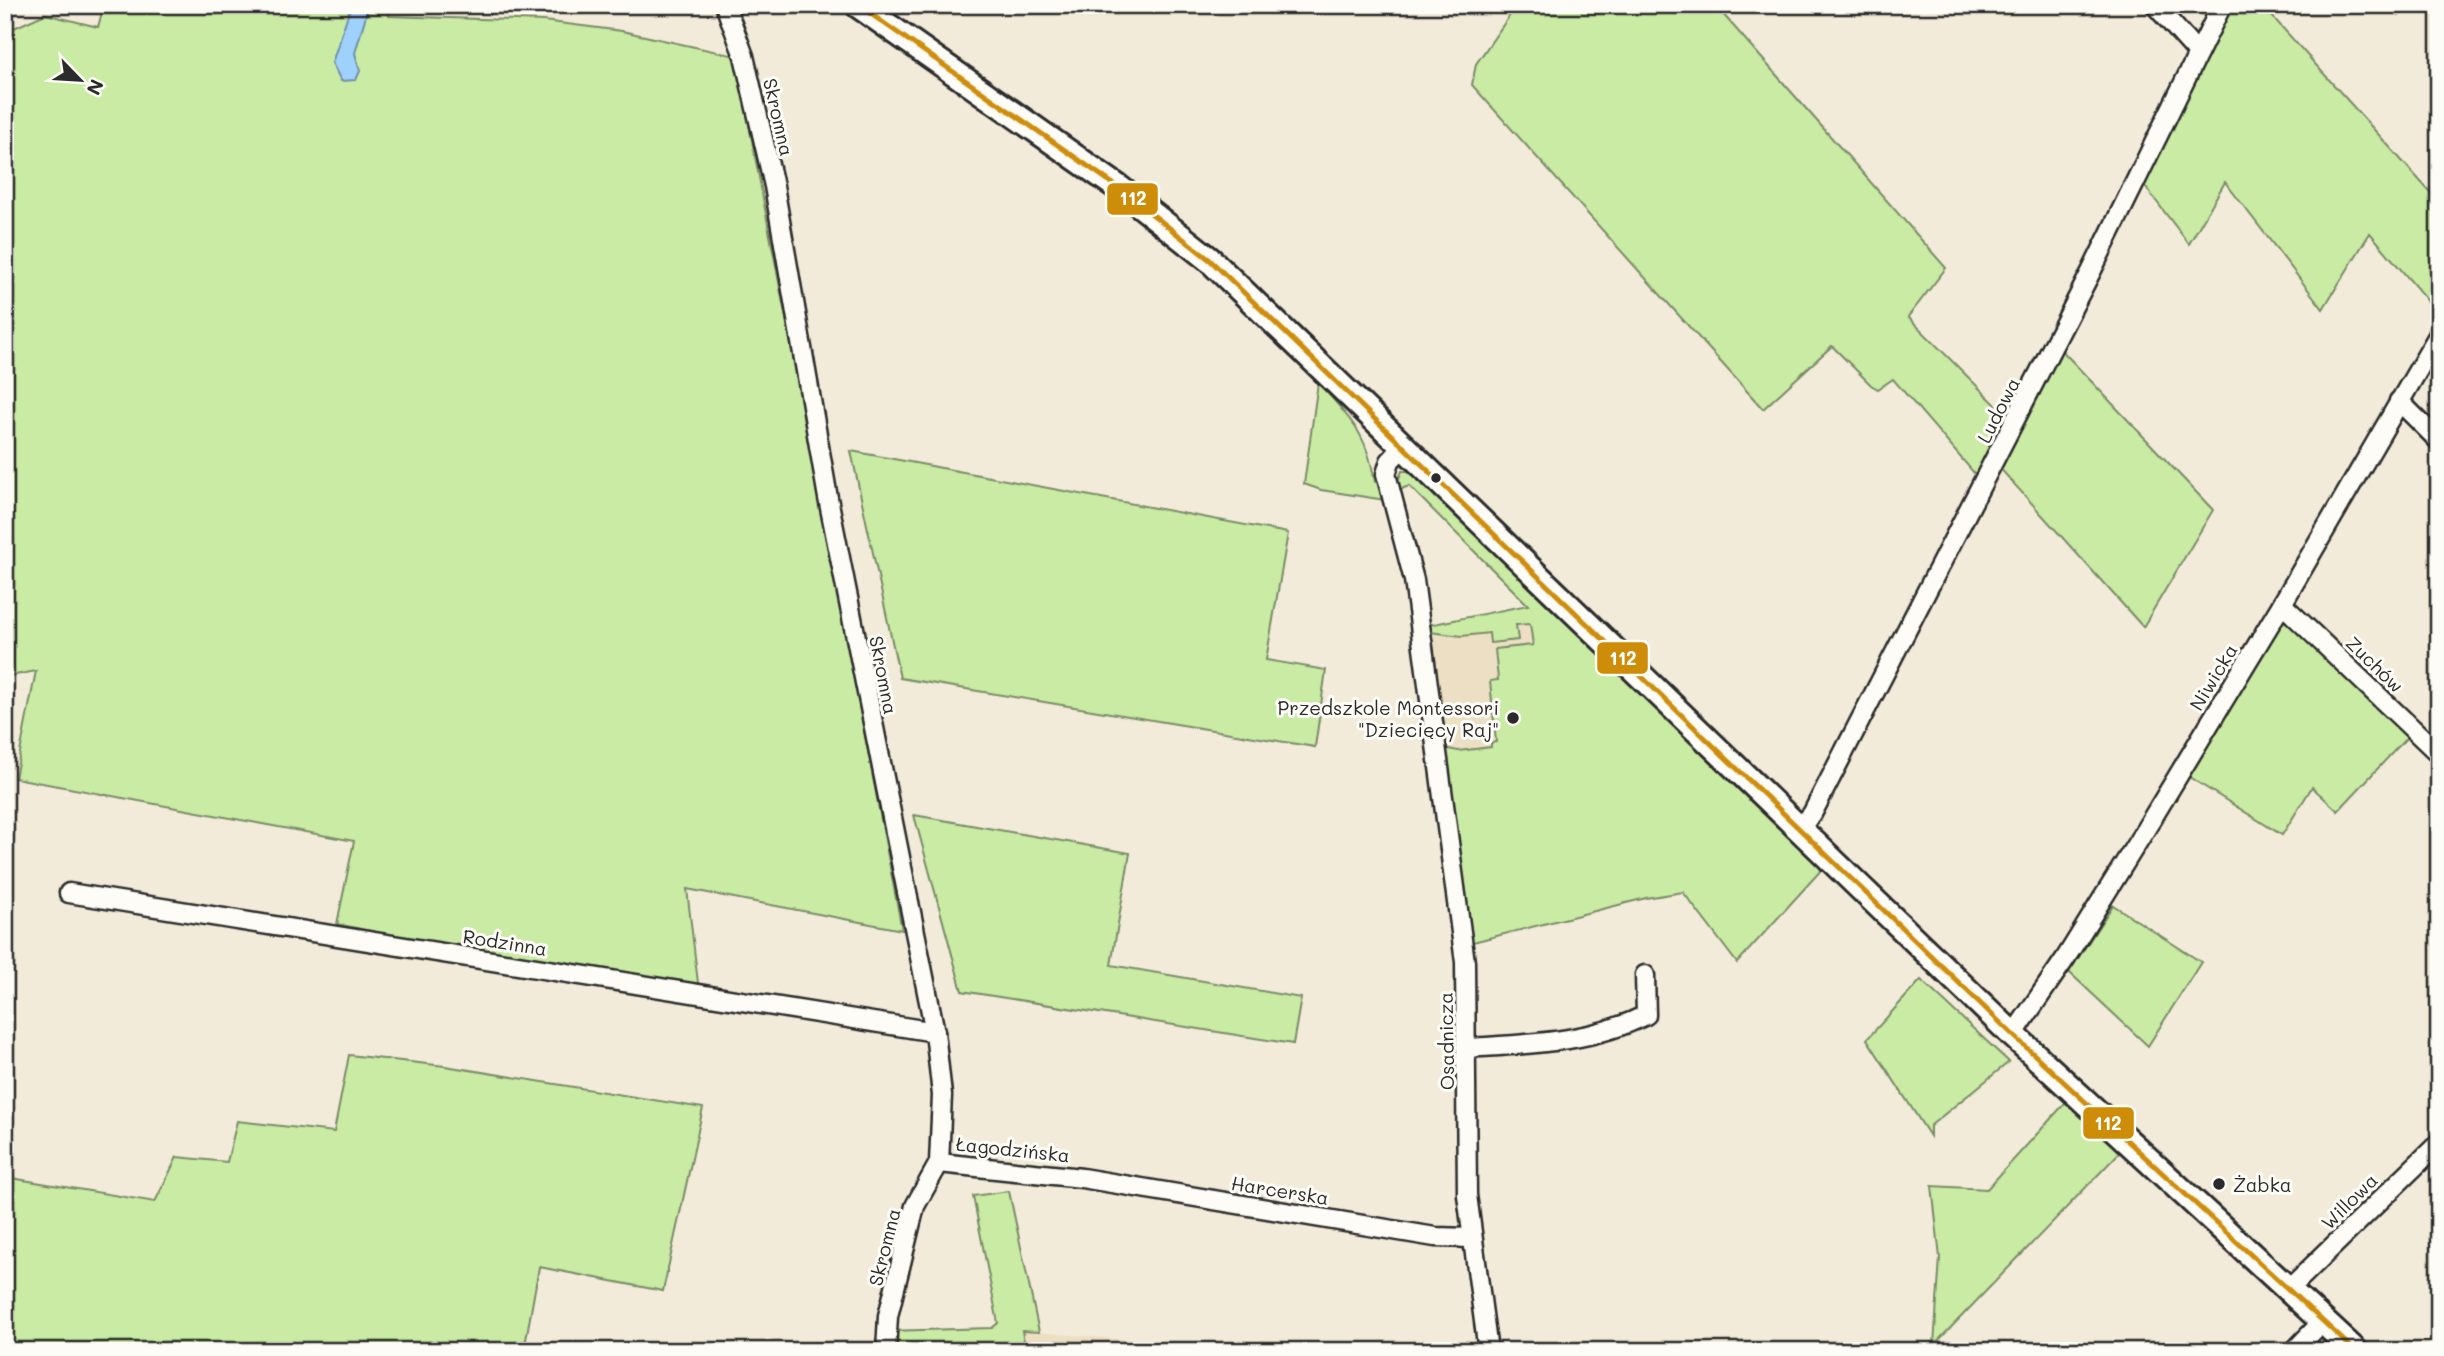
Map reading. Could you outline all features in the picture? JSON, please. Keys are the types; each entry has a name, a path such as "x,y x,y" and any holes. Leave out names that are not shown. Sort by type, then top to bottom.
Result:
{"street":[{"name":"Skromna","path":"725,5 744,56 774,186 828,498 934,1032 942,1095 939,1163 915,1206 888,1316 886,1351"},
{"path":"2155,5 2198,53"},
{"name":"Ludowa","path":"1800,827 1812,814 1950,550 2092,271 2222,5"},
{"path":"863,9 1119,188 1210,260 2013,1035 2355,1351"},
{"name":"Niwicka","path":"2013,1035 2065,959 2282,604 2439,334"},
{"path":"2399,401 2439,441"},
{"name":"Osadnicza","path":"1403,447 1390,461 1386,474 1414,580 1429,676 1465,962 1468,1048 1467,1195 1488,1351"},
{"name":"Zuchów","path":"2282,604 2439,754"},
{"name":"Rodzinna","path":"69,894 934,1032"},
{"path":"1468,1048 1550,1043 1617,1030 1646,1014 1645,975"},
{"name":"Willowa","path":"2288,1290 2439,1143"},
{"name":"Łagodzińska","path":"939,1163 1082,1178"},
{"name":"Harcerska","path":"1082,1178 1435,1237 1471,1238"},
{"path":"2294,1351 2323,1321"}],"shaded area":[{"name":"Przedszkole Montessori \"Dziecięcy Raj\"","path":"1529,605 1615,688 1456,846 1429,625"},
{"path":"1022,1331 1254,1350 1254,1351 1026,1351"}],"green space":[{"path":"104,5 159,5 165,13 173,5 391,5 389,16 543,21 622,31 736,56 902,930 687,889 700,1000 337,924 354,841 15,778 36,671 5,677 5,32 45,14 98,27"},
{"path":"1517,5 1715,5 1946,268 1908,317 2013,422 2054,342 2213,510 2143,627 1998,466 1980,480 1893,379 1878,389 1832,346 1763,409 1472,85 1476,64"},
{"path":"2216,5 2262,5 2439,202 2439,318 2437,312 2370,233 2323,309 2225,182 2189,244 2137,176"},
{"path":"1318,382 1356,427 1367,450 1375,482 1380,482 1385,500 1321,490 1304,484"},
{"path":"851,451 1288,533 1266,660 1326,670 1315,747 900,678"},
{"path":"1402,471 1412,471 1823,868 1737,963 1683,892 1646,898 1473,942 1456,846 1444,748 1458,751 1491,747 1491,743 1496,742 1490,681 1498,680 1495,649 1533,645 1530,624 1516,625 1518,640 1490,643 1489,633 1462,636 1430,632 1429,625 1528,605 1409,486 1397,491 1396,485"},
{"path":"2284,616 2410,734 2338,811 2312,787 2282,835 2189,777"},
{"path":"914,815 1130,853 1111,965 1301,998 1293,1044 962,991"},
{"path":"2113,905 2201,962 2148,1046 2069,972"},
{"path":"1921,980 2009,1062 1930,1126 1930,1136 1867,1039"},
{"path":"349,1055 445,1066 703,1108 663,1291 539,1267 524,1351 5,1351 5,1177 155,1202 177,1157 227,1162 237,1121 334,1132"},
{"path":"2066,1102 2120,1152 1934,1345 1940,1258 1932,1186 1987,1189"},
{"path":"1009,1191 1039,1332 1022,1331 1026,1351 884,1351 887,1331 992,1328 998,1323 973,1196"}],"water":[{"path":"351,5 369,5 355,53 360,71 356,80 341,81 332,63"}],"transit line":[{"name":"112","path":"858,5 1119,188 1210,260 2013,1035 2355,1351"}],"place":[{"name":"Przedszkole Montessori \"Dziecięcy Raj\"","path":"1513,718"},
{"name":"Żabka","path":"2219,1184"}]}
